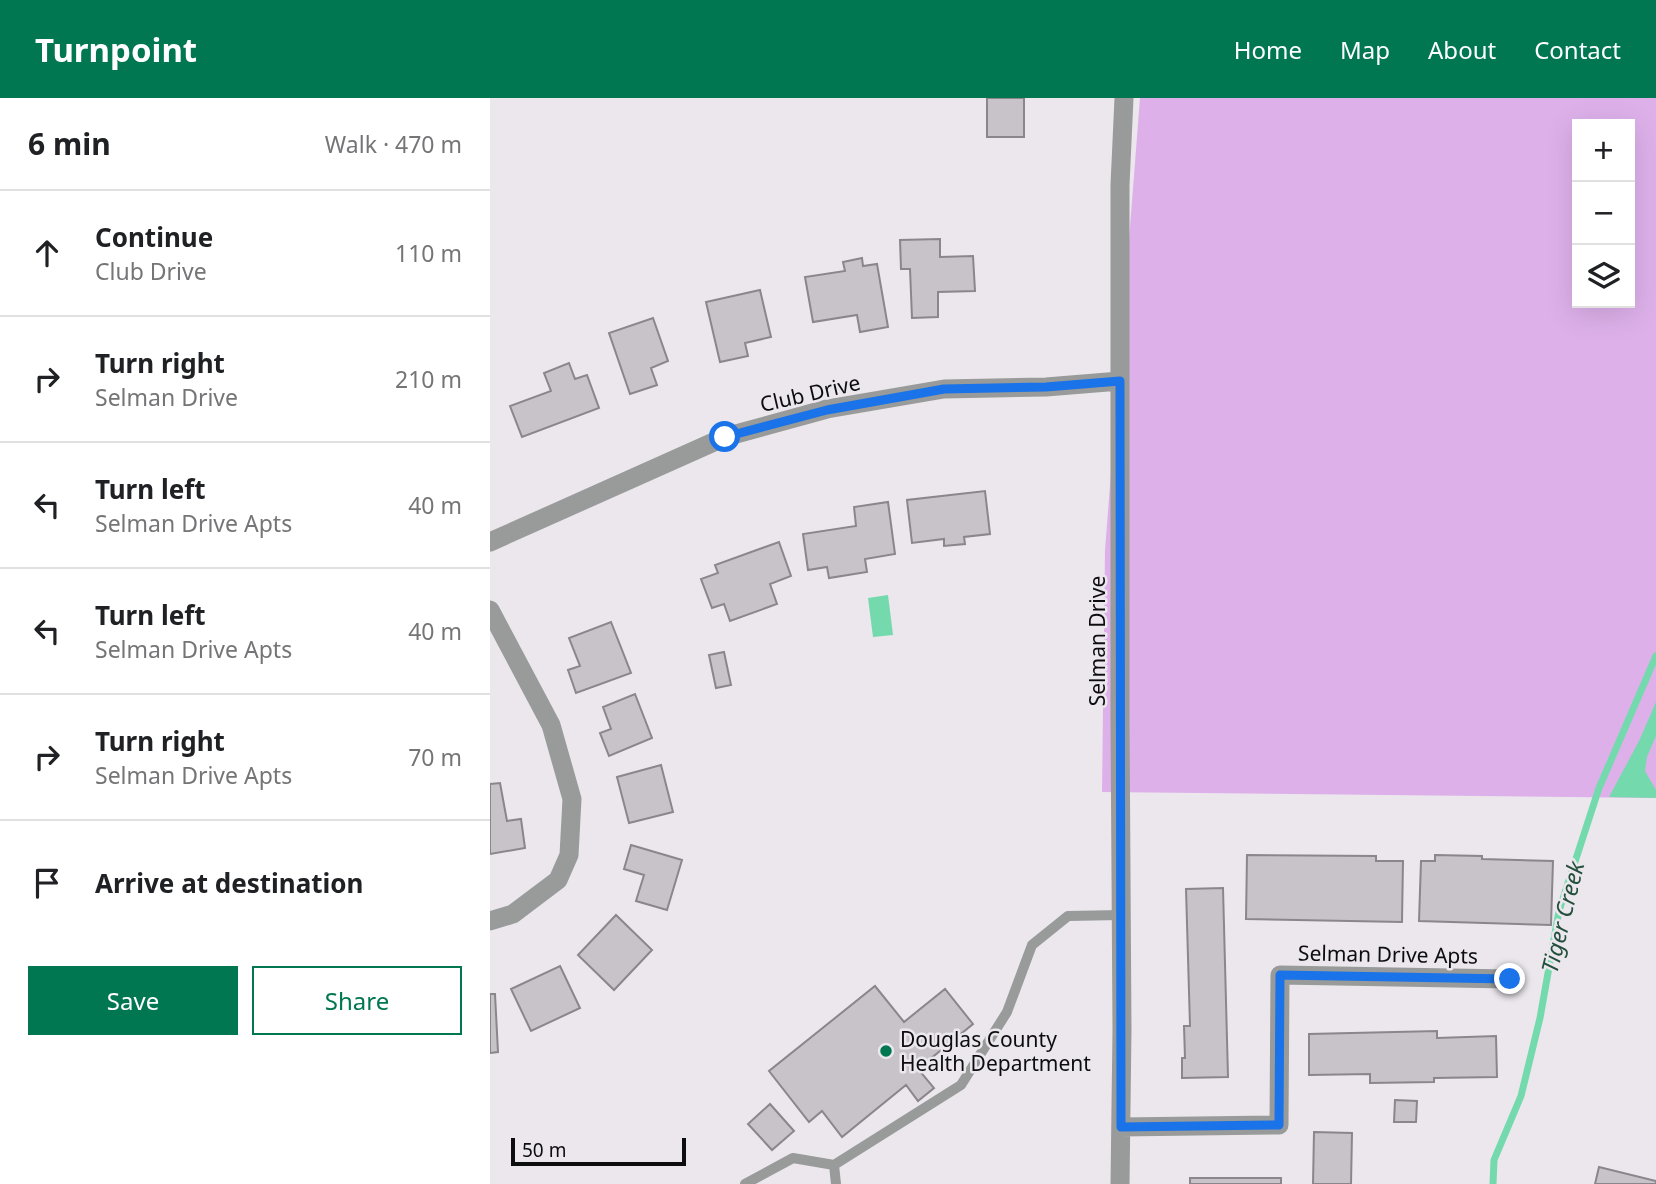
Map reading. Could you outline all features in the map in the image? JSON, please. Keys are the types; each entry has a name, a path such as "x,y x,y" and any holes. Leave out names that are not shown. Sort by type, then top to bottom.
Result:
{"street":[{"name":"Selman Drive","path":"1120,1184 1120,185 1124,98"},
{"name":"Club Drive","path":"490,542 725,437 827,410 944,389 1046,387 1120,381"},
{"path":"490,610 551,725 572,799 569,855 558,880 513,914 490,921"},
{"name":"Selman Drive Apts","path":"1121,1127 1279,1125 1280,975 1510,979"}],"lane":[{"path":"745,1184 793,1158 834,1165 961,1085 1007,1012 1031,945 1068,916 1121,915"},
{"path":"834,1165 836,1184"}],"shaded area":[{"path":"1140,98 1656,98 1656,798 1102,792 1105,550"},
{"path":"888,595 893,635 873,637 868,598"},
{"path":"1656,702 1656,736 1647,757 1645,771 1656,790 1656,798 1609,797 1639,741"}],"building":[{"path":"987,98 1024,98 1024,137 987,137"},
{"path":"940,239 940,257 973,256 975,291 938,292 938,317 912,318 910,269 901,269 900,240"},
{"path":"862,258 863,266 877,264 888,327 860,332 857,315 813,322 805,277 845,271 843,262"},
{"path":"760,290 771,337 745,343 748,356 720,362 706,302"},
{"path":"653,318 668,361 651,368 657,385 630,394 609,333"},
{"path":"569,363 575,379 587,375 599,408 522,437 510,406 551,391 544,373"},
{"path":"985,491 990,534 964,537 965,544 944,546 944,539 912,543 907,500"},
{"path":"888,502 895,554 865,559 867,572 829,578 827,567 808,570 803,534 856,526 854,507"},
{"path":"779,542 791,576 770,584 777,604 730,621 724,604 712,608 701,579 718,573 715,565"},
{"path":"611,622 631,673 576,693 568,670 580,666 569,638"},
{"path":"724,652 731,685 716,688 709,655"},
{"path":"635,694 652,738 609,756 600,733 611,729 603,707"},
{"path":"661,765 673,812 629,823 617,777"},
{"path":"500,783 507,821 521,819 525,848 490,854 490,784"},
{"path":"631,845 682,860 667,910 636,901 644,875 624,869"},
{"path":"1247,855 1376,856 1376,861 1403,861 1402,922 1246,919"},
{"path":"1435,855 1553,861 1551,925 1419,921 1421,861 1435,861"},
{"path":"1223,888 1228,1077 1182,1078 1182,1058 1185,1058 1184,1026 1190,1026 1186,889"},
{"path":"616,915 652,950 614,990 578,955"},
{"path":"560,966 580,1008 531,1031 511,989"},
{"path":"875,986 904,1022 945,989 973,1024 918,1069 934,1088 918,1101 906,1085 842,1137 822,1111 809,1122 769,1071"},
{"path":"490,994 495,994 498,1052 490,1053"},
{"path":"1437,1031 1437,1038 1496,1036 1497,1077 1370,1083 1370,1074 1309,1075 1309,1034"},
{"path":"1395,1100 1417,1101 1416,1122 1394,1122"},
{"path":"770,1104 794,1131 772,1150 748,1124"},
{"path":"1314,1132 1352,1133 1351,1184 1313,1184"},
{"path":"1599,1167 1656,1181 1656,1184 1595,1184"},
{"path":"1190,1178 1281,1178 1281,1184 1190,1184"}],"waterway":[{"name":"Tiger Creek","path":"1493,1184 1494,1160 1521,1096 1540,1018 1559,911 1599,788 1656,656"}],"place":[{"name":"Douglas County Health Department","path":"886,1051"}],"route":[{"path":"725,437 827,410 944,389 1046,387 1120,381 1121,1127 1279,1125 1280,975 1510,979"}]}
